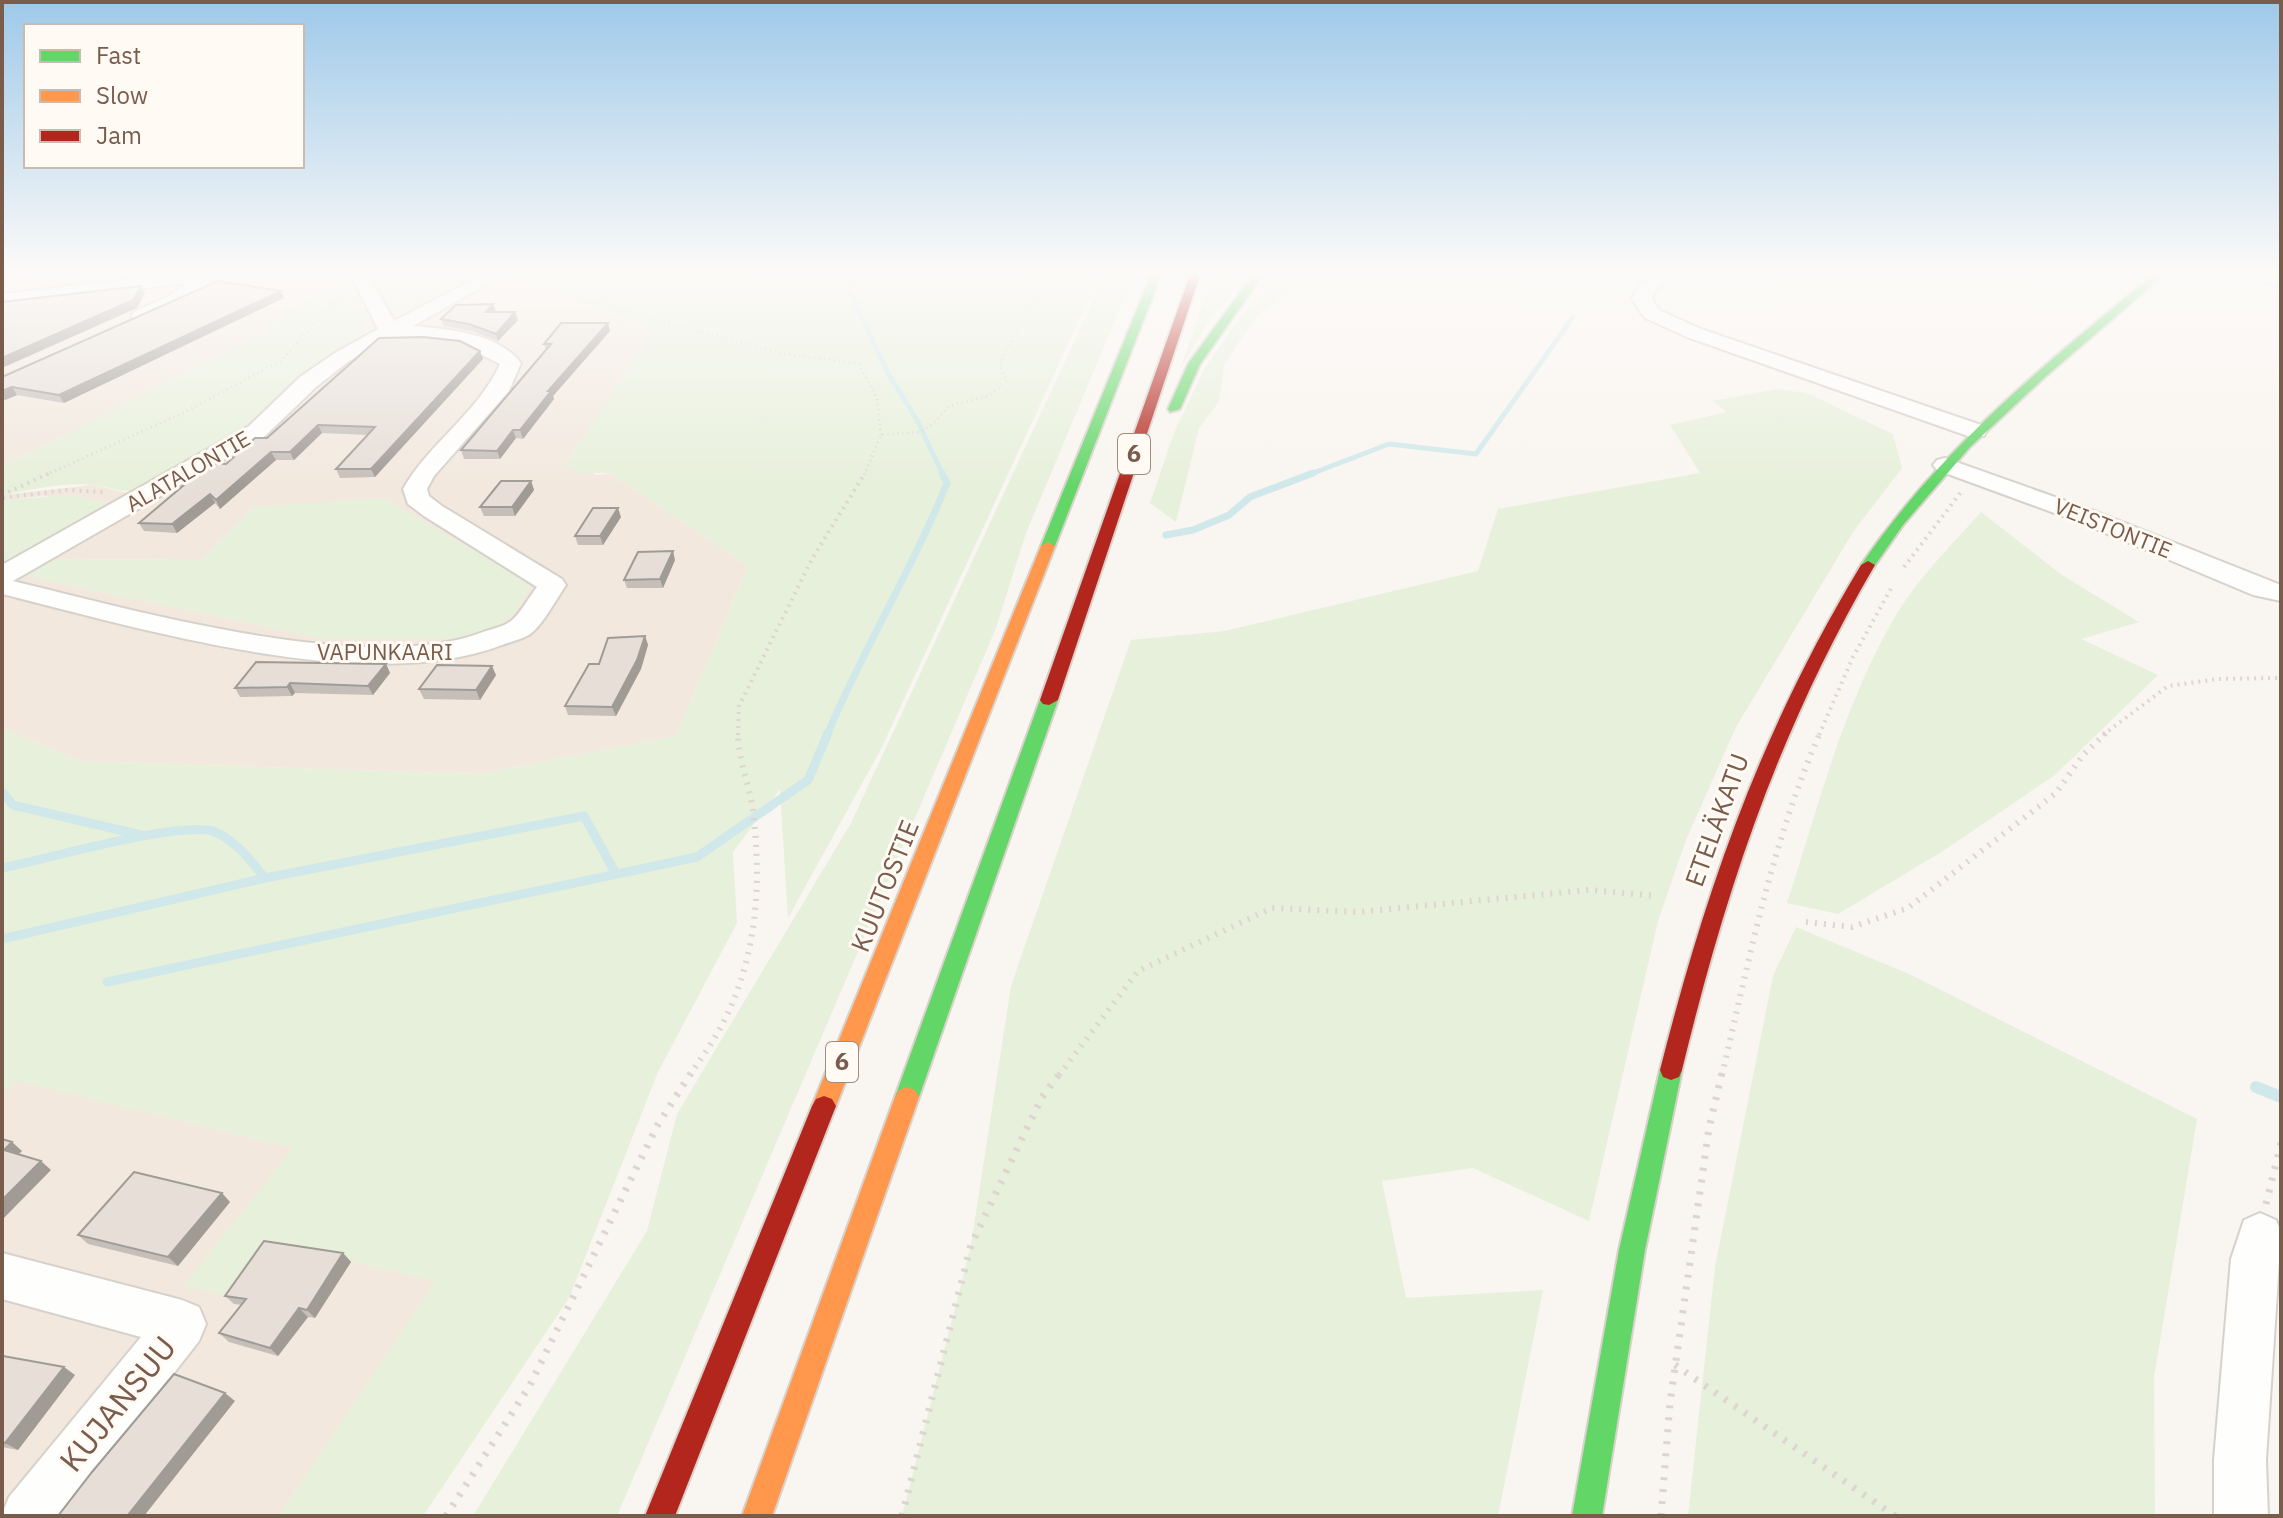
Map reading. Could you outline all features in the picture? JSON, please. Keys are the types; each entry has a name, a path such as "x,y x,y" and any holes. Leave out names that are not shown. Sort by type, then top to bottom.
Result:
{"main road":[{"name":"KUUTOSTIE","path":"660,1516 1126,346"},
{"name":"6","path":"757,1516 1072,634 1171,346"},
{"path":"1168,421 1194,364 1207,346"},
{"name":"ETELÄKATU","path":"1587,1516 1612,1355 1667,1081 1719,886 1765,762 1818,645 1869,563 1914,501 1976,431 2076,346"},
{"path":"1072,634 1155,449"}],"street":[{"name":"ALATALONTIE","path":"2,576 257,431 308,382 362,346"},
{"name":"VAPUNKAARI","path":"2,586 282,649 333,654 455,654 489,646 512,634 546,605 552,585 432,512 417,499 415,489 424,473 501,386 511,363 502,353 479,346"},
{"path":"1731,346 1976,431"},
{"name":"VEISTONTIE","path":"1945,465 2088,517 2263,589 2281,593"},
{"path":"2241,1516 2240,1460 2265,1255"},
{"name":"KUJANSUU","path":"2,1276 182,1324 28,1516"}],"path":[{"path":"2,497 189,410 282,360 295,346"},
{"path":"446,1516 530,1385 657,1126 723,1023 747,964 759,888 753,809 738,748 739,706 812,559 860,485 881,435 877,398 859,364 780,353 756,346"},
{"path":"881,435 920,434 936,424 949,406 988,396 1007,381 1000,367 1006,346"},
{"path":"1661,1516 1675,1365 1709,1128 1767,883 1802,774 1853,657 1900,572 1973,476"},
{"path":"2,497 49,490 84,489 142,499"},
{"path":"1806,922 1852,927 1908,908 2056,793 2083,755 2168,686 2218,679 2281,678"},
{"path":"902,1516 971,1245 1042,1097 1138,971 1272,908 1358,912 1589,890 1658,896"},
{"path":"2265,1255 2281,1143"},
{"path":"1675,1365 1895,1516"}],"shaded area":[{"path":"2,346 241,346 2,466"},
{"path":"257,346 645,346 567,461 597,475 610,473 748,566 676,736 480,774 80,761 2,728 2,563 108,503 44,496 2,500 2,495 92,485 129,493","holes":["254,507 326,639 27,576 53,559 202,560"]},
{"path":"16,1080 294,1148 184,1286 274,1243 436,1281 279,1516 2,1516 2,1095"}],"green space":[{"path":"241,346 353,346 246,429 143,490 70,485 2,495 2,466"},
{"path":"644,346 1067,346 880,751 788,918 780,789 733,852 737,923 658,1072 569,1298 423,1516 279,1516 435,1281 274,1243 232,1297 183,1286 293,1148 17,1081 2,1095 2,728 80,761 480,774 676,736 748,566 610,473 579,473 567,467 567,461"},
{"path":"1072,346 1104,346 1026,533 996,628 617,1516 473,1516 647,1231 677,1114 851,823"},
{"path":"1188,346 1194,346 1180,370"},
{"path":"1220,346 1237,346 1224,365 1219,402 1199,428 1176,522 1150,503 1174,433 1205,367"},
{"path":"1777,389 1807,393 1893,434 1902,468 1853,532 1736,727 1686,840 1658,921 1589,1221 1473,1168 1382,1181 1406,1298 1543,1290 1498,1516 902,1516 971,1245 1011,986 1131,640 1225,631 1478,571 1498,509 1700,473 1670,425 1727,412 1712,401"},
{"path":"72,495 109,503 2,563 2,500"},
{"path":"384,498 532,584 513,615 479,639 326,639 26,576 53,559 202,560 254,507"},
{"path":"1981,512 2062,575 2139,622 2081,639 2158,675 2055,775 1943,851 1838,914 1787,903 1832,760 1874,655 1911,592"},
{"path":"1796,927 1909,974 2197,1119 2154,1377 2155,1516 1688,1516 1715,1267 1773,976"}],"building":[{"path":"2,346 29,346 2,358"},
{"path":"72,346 164,346 59,395 12,387 2,391 2,377"},
{"path":"370,346 470,346 480,351 371,469 336,469 375,427 318,425 290,452 271,452 216,500 210,494 172,524 139,523 210,463 226,464 255,438 267,438"},
{"path":"549,346 588,346 548,391 551,391 520,430 513,430 497,451 461,450"},
{"path":"501,481 531,481 512,507 480,507"},
{"path":"593,508 618,508 600,536 575,536"},
{"path":"673,551 660,579 624,580 638,552"},
{"path":"645,636 637,660 612,707 565,706 589,664 599,664 608,638"},
{"path":"256,662 386,664 368,686 290,683 287,687 235,688"},
{"path":"437,665 492,666 476,690 419,689"},
{"path":"2,1139 12,1142 4,1150 41,1161 2,1200"},
{"path":"134,1172 222,1193 168,1257 78,1235"},
{"path":"264,1241 343,1253 307,1310 299,1308 270,1348 219,1333 246,1299 225,1296"},
{"path":"3,1356 64,1367 5,1443 2,1442"},
{"path":"174,1374 225,1393 128,1515 133,1516 58,1516 92,1472"}],"waterway":[{"path":"875,346 917,420 943,475"},
{"path":"1308,475 1389,444 1476,454 1553,346"},
{"path":"1166,535 1193,530 1229,515 1250,497 1313,473"},
{"path":"827,735 933,515 947,483 943,475"},
{"path":"107,982 697,857 808,780 828,733"},
{"path":"2,792 13,805 141,835"},
{"path":"265,878 584,816 616,874"},
{"path":"2,868 113,842 199,829 215,832 229,840 265,878"},
{"path":"2,939 265,878"},
{"path":"2256,1087 2281,1097"}],"traffic: fast":[{"path":"1048,546 1128,346"},
{"path":"1174,409 1194,364 1207,346"},
{"path":"1868,565 1897,522 1930,482 2002,409 2074,346"},
{"path":"907,1097 1049,700"},
{"path":"1587,1516 1632,1250 1671,1070"}],"traffic: slow":[{"path":"824,1106 1048,546"},
{"path":"757,1516 907,1097"}],"traffic: jam":[{"path":"1049,700 1171,346"},
{"path":"1671,1070 1706,938 1748,809 1802,684 1868,565"},
{"path":"660,1516 824,1106"}]}
